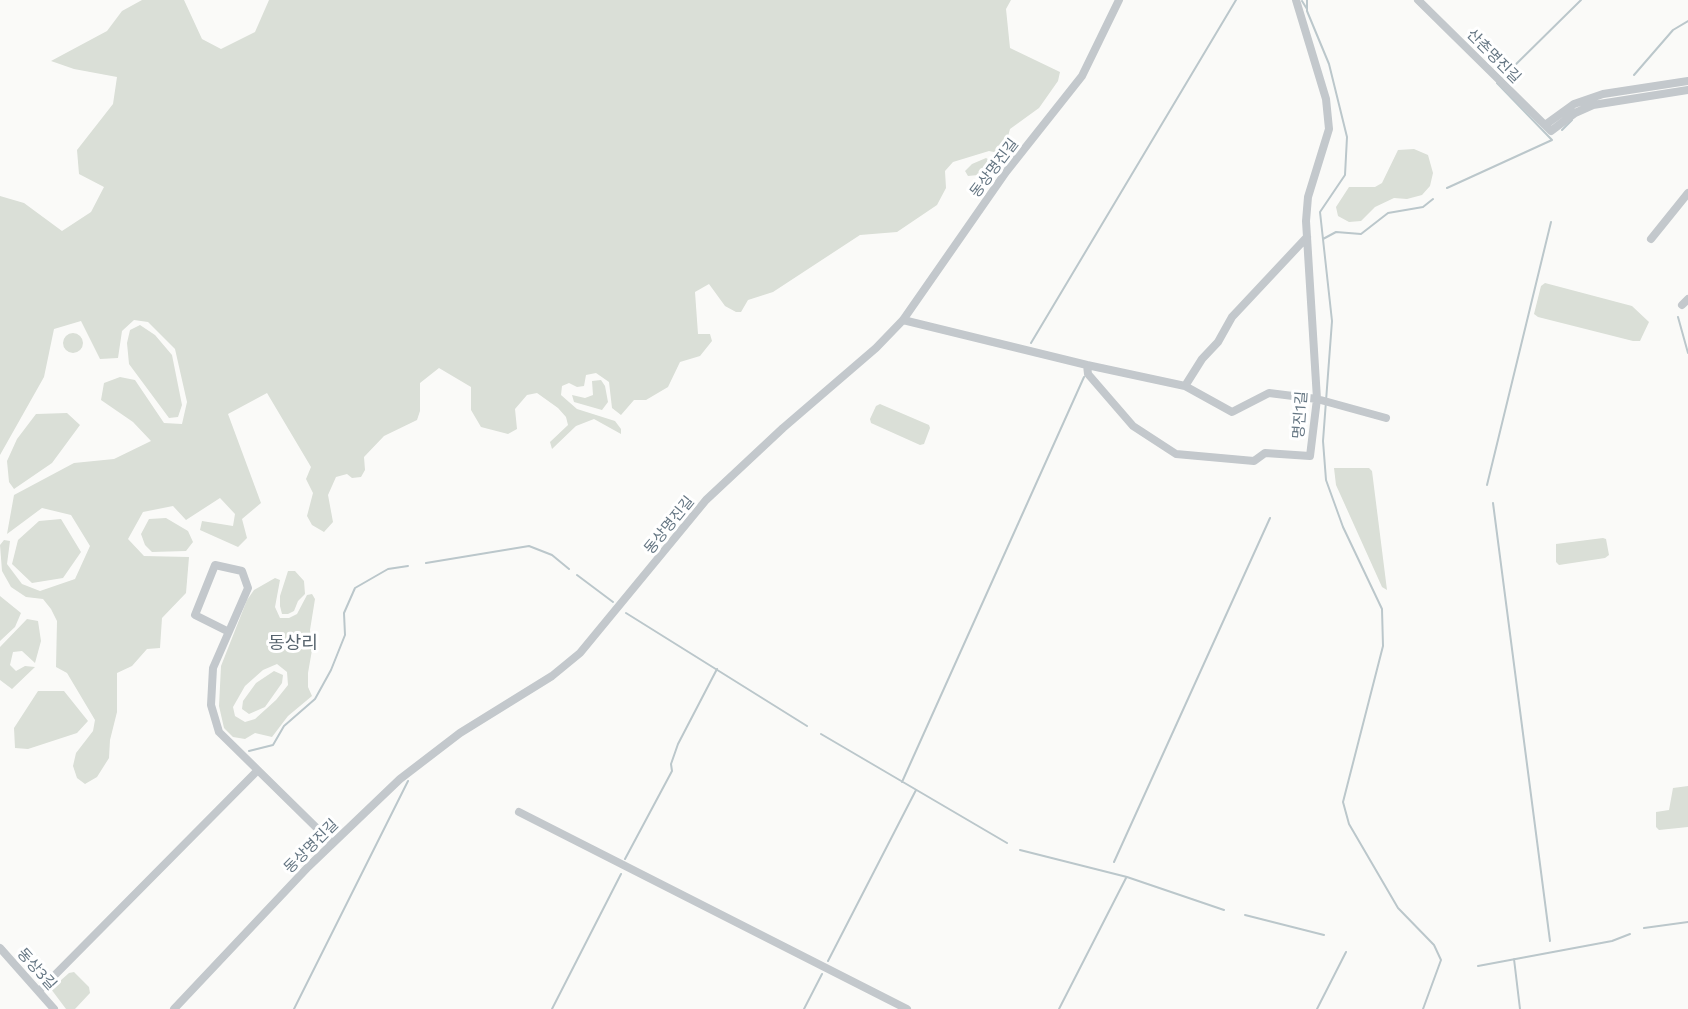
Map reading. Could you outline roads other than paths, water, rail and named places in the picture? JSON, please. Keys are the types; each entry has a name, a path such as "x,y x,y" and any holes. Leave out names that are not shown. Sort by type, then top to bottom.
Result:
{"street":[{"name":"동상명진길","path":"174,1009 332,843 400,779 460,733 552,676 580,653 714,492 775,434 876,348 903,320 1006,172 1082,76 1119,0"},
{"name":"명진1길","path":"1087,365 1088,374 1133,426 1176,454 1254,461 1265,453 1310,456 1317,399 1307,237 1308,197 1329,129 1326,99 1296,0"},
{"name":"산촌명진길","path":"1418,0 1548,128"},
{"path":"1548,128 1575,104 1603,94 1688,81"},
{"path":"1548,128 1593,105 1688,90"},
{"path":"1651,239 1687,196"},
{"path":"1185,386 1202,359 1218,342 1232,317 1307,237"},
{"path":"903,320 1087,365 1185,386 1232,412 1269,393 1317,399 1386,418"},
{"path":"227,631 195,615 216,566 242,571 248,588 227,631 213,668 212,705 219,732 332,843"},
{"path":"39,991 257,771"},
{"path":"519,812 907,1009"},
{"name":"동상3길","path":"0,948 54,1009"}],"waterway":[{"path":"1031,343 1236,0"},
{"path":"1307,0 1307,11 1329,64 1347,137 1345,175 1320,212 1332,321 1323,441 1326,480 1343,527 1382,609 1383,646 1343,802 1349,824 1398,908 1434,945 1441,960 1423,1009"},
{"path":"1504,76 1581,0"},
{"path":"1302,1 1307,9"},
{"path":"1634,75 1673,30 1688,21"},
{"path":"1447,188 1552,140 1497,83"},
{"path":"1562,130 1572,120"},
{"path":"1323,239 1336,232 1361,234 1388,213 1423,207 1433,199"},
{"path":"1487,485 1551,222"},
{"path":"1678,317 1688,353"},
{"path":"902,782 1084,377"},
{"path":"1493,503 1550,941"},
{"path":"1114,862 1270,518"},
{"path":"426,563 529,546 552,555 569,569"},
{"path":"249,751 273,745 284,726 315,699 331,670 345,635 344,613 355,588 388,569 408,566"},
{"path":"577,575 613,602"},
{"path":"626,613 807,726"},
{"path":"625,859 672,771 671,764 678,744 717,669"},
{"path":"821,734 1007,843"},
{"path":"294,1009 408,781"},
{"path":"828,961 916,790"},
{"path":"1020,850 1127,877 1224,910"},
{"path":"552,1009 621,874"},
{"path":"1059,1009 1126,878"},
{"path":"1245,915 1324,935"},
{"path":"1644,928 1688,922"},
{"path":"1478,966 1612,941 1630,934"},
{"path":"1317,1009 1346,952"},
{"path":"1514,959 1520,1009"},
{"path":"804,1009 822,974"}],"district":[{"name":"동상리","path":"293,643"}]}
